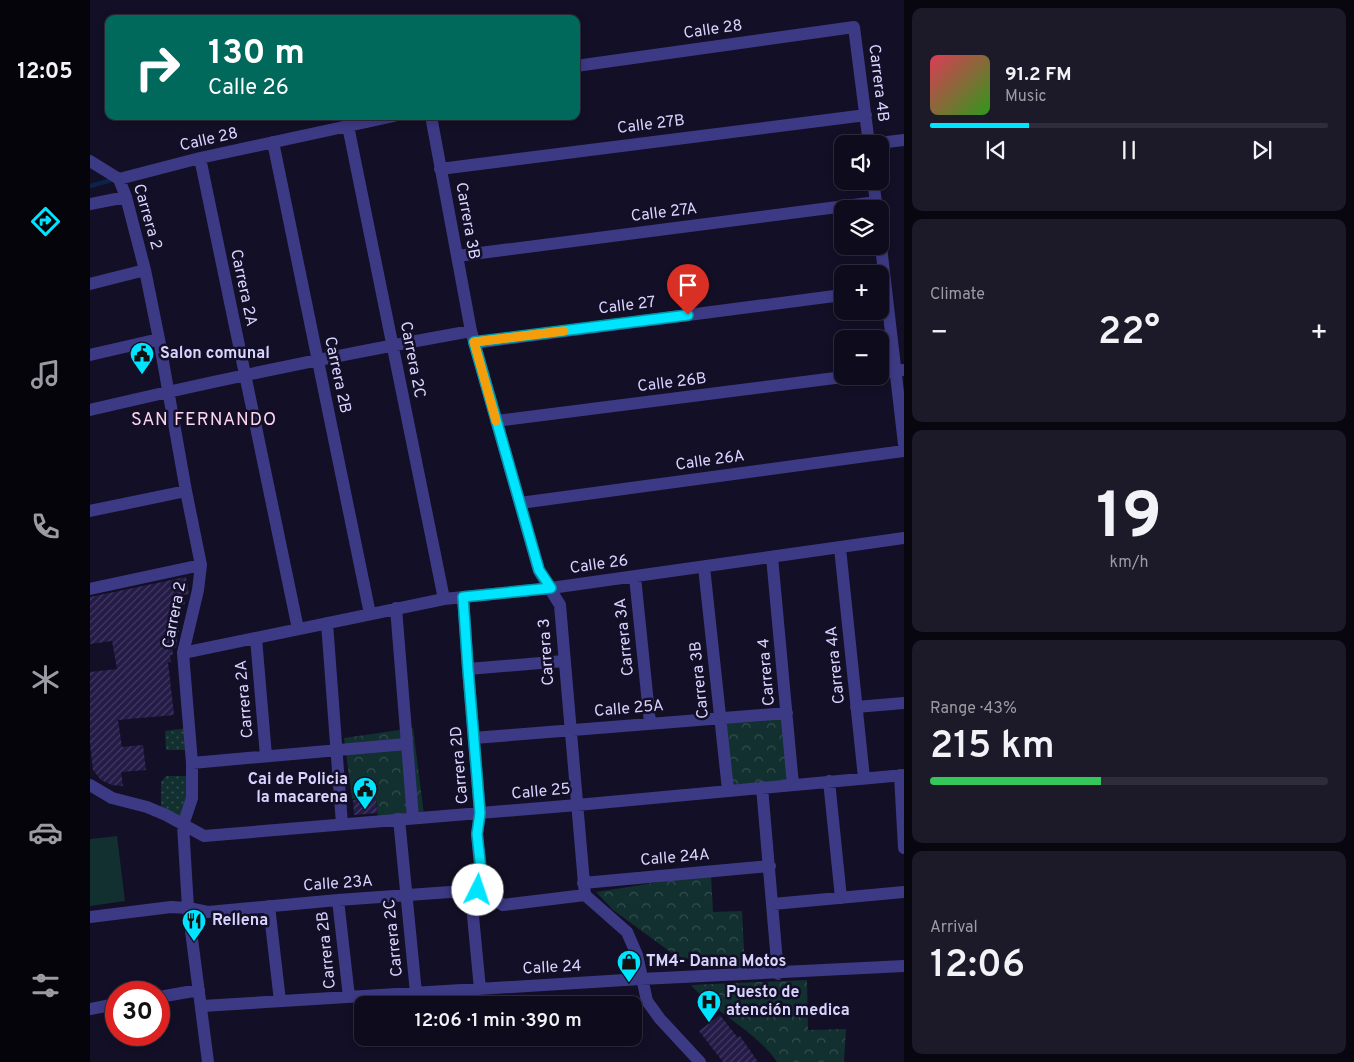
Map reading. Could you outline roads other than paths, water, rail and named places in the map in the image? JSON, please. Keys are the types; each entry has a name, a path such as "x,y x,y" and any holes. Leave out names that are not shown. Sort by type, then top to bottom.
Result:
{"street":[{"name":"Calle 28","path":"580,65 854,26"},
{"name":"Carrera 4B","path":"854,26 868,135"},
{"name":"Calle 27B","path":"440,168 866,115"},
{"name":"Calle 28","path":"119,179 200,158 376,120"},
{"name":"Carrera 3B","path":"432,120 472,337"},
{"name":"Carrera 2C","path":"348,126 444,600"},
{"path":"889,142 904,140"},
{"name":"Carrera 2B","path":"274,142 370,614"},
{"name":"Carrera 2A","path":"200,158 298,629"},
{"path":"90,161 119,179"},
{"name":"Carrera 2","path":"119,179 126,197 145,270 201,565 198,590 183,653 192,763 192,798 183,825 188,908 202,1006 204,1061"},
{"path":"90,204 126,197"},
{"name":"Calle 27A","path":"457,256 834,211"},
{"path":"90,284 145,270"},
{"name":"Calle 27","path":"90,410 392,345 834,296"},
{"path":"889,318 900,370 904,444"},
{"name":"Carrera 3","path":"472,337 539,570 560,605 584,889"},
{"path":"90,355 159,338"},
{"name":"Calle 26B","path":"496,421 834,378"},
{"name":"Calle 26A","path":"520,504 904,451"},
{"path":"90,511 186,491"},
{"name":"Calle 26","path":"183,653 396,608 444,600 551,588 904,538"},
{"name":"Carrera 4A","path":"840,548 864,778"},
{"name":"Carrera 4","path":"772,557 793,784"},
{"path":"90,589 201,565"},
{"name":"Carrera 3B","path":"704,567 728,790"},
{"name":"Carrera 3A","path":"635,576 650,723"},
{"name":"Carrera 2D","path":"463,597 480,813 477,834 482,879 473,916 480,989"},
{"path":"396,608 413,818"},
{"path":"327,623 342,824"},
{"name":"Carrera 2A","path":"256,638 266,756"},
{"path":"468,669 564,661"},
{"path":"856,707 904,703"},
{"name":"Calle 25A","path":"474,738 787,712"},
{"path":"192,763 406,744"},
{"path":"902,775 904,848"},
{"name":"Calle 25","path":"90,785 112,798 147,807 166,815 204,836 577,805 902,775"},
{"path":"830,781 841,898"},
{"path":"762,787 778,974"},
{"name":"Carrera 2C","path":"399,820 416,993"},
{"name":"Calle 24A","path":"584,889 770,866"},
{"path":"478,890 503,905 584,889 627,932 637,955 647,1001 660,1019 700,1062"},
{"name":"Calle 23A","path":"90,917 171,907 208,912 478,890"},
{"path":"773,904 904,892"},
{"name":"Carrera 2B","path":"338,900 349,997"},
{"path":"268,906 280,1001"},
{"name":"Calle 24","path":"202,1006 641,979 778,974 904,966"},
{"path":"170,995 199,990"},
{"path":"90,1009 105,1006"}],"waterway":[{"path":"90,186 115,179"}],"place":[{"name":"Salon comunal","path":"142,375"},
{"name":"Cai de Policia la macarena","path":"365,810"},
{"name":"Rellena","path":"194,942"},
{"name":"TM4- Danna Motos","path":"629,983"},
{"name":"Puesto de atención medica","path":"709,1023"}],"district":[{"name":"SAN FERNANDO","path":"204,420"}]}
